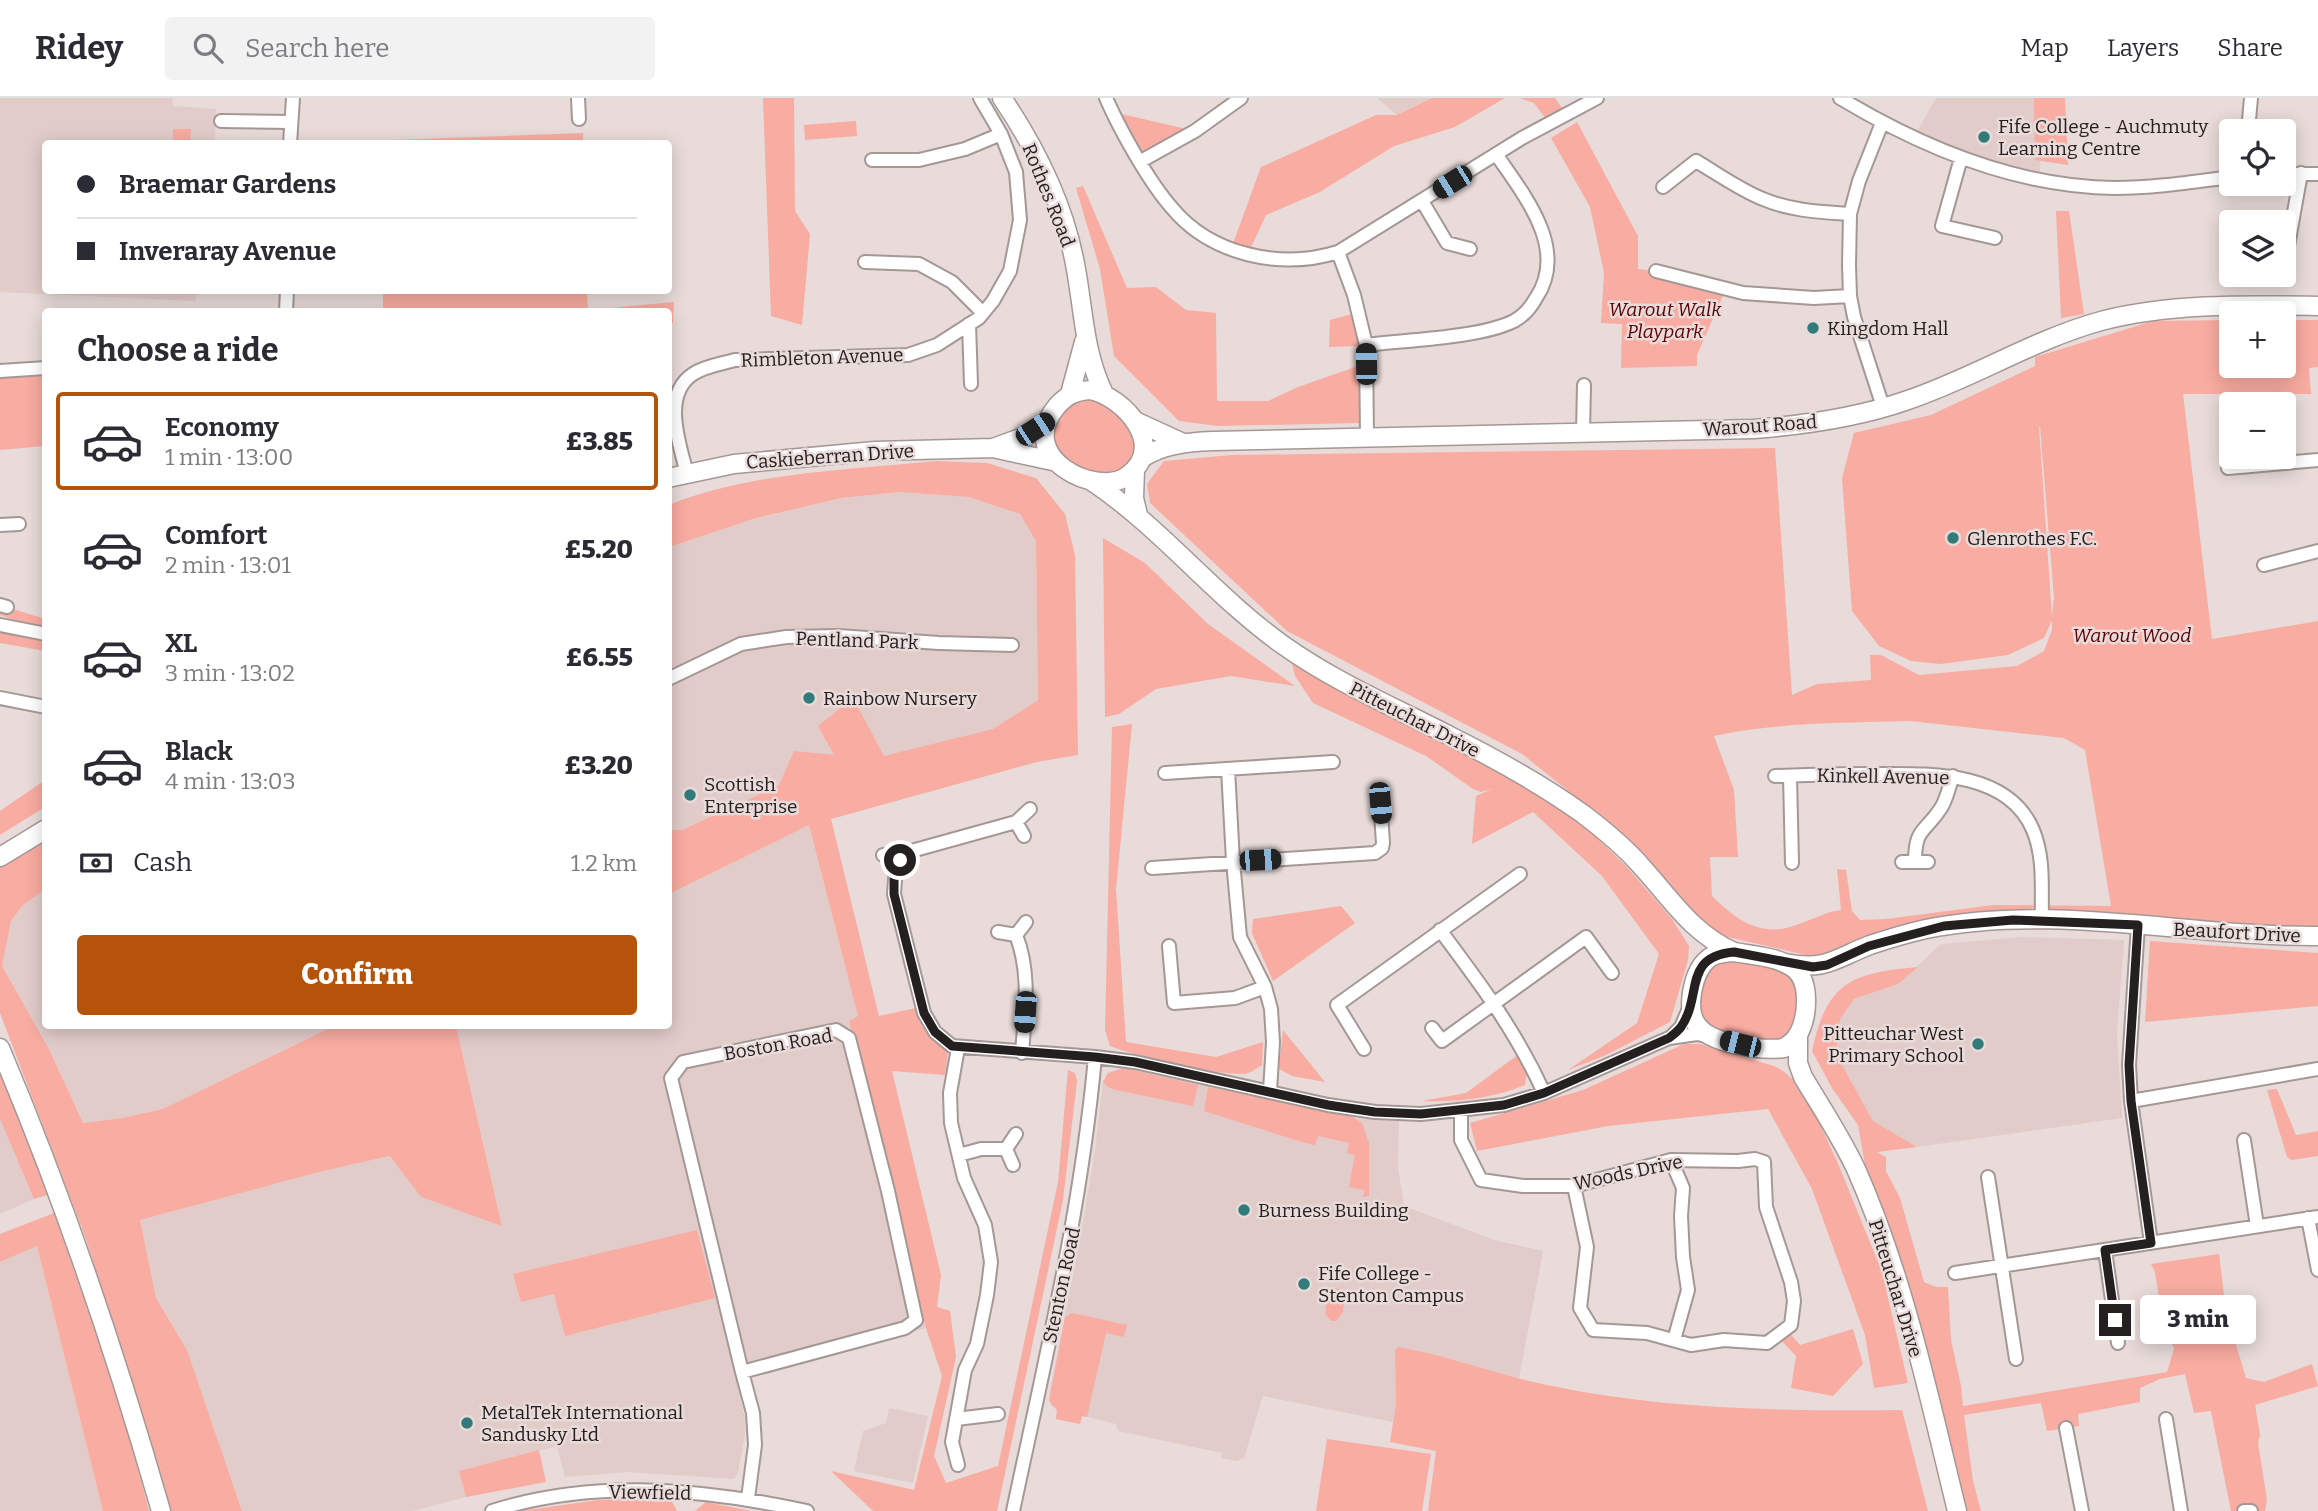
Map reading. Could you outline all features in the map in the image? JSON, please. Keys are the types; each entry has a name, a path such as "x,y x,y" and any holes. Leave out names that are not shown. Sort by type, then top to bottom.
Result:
{"street":[{"path":"290,140 293,98"},
{"path":"579,98 579,119"},
{"name":"Rimbleton Avenue","path":"687,474 675,419 675,405 685,381 693,374 710,366 735,360 908,355 937,345 983,313 1010,271 1020,220 1016,172 1001,134 980,98"},
{"name":"Rothes Road","path":"1002,98 1034,152 1059,209 1075,262 1085,339"},
{"path":"1106,98 1141,161 1172,209 1211,241 1240,252 1286,260 1307,259 1338,251 1496,154 1597,98"},
{"path":"1141,161 1195,131 1241,98"},
{"path":"1840,98 1882,123 1961,158 2041,181 2089,187 2168,186 2219,179"},
{"path":"2249,119 2251,98"},
{"path":"221,121 290,122"},
{"path":"1882,123 1859,181 1850,214 1850,296 1883,407"},
{"path":"872,160 919,160 965,149 1001,134"},
{"path":"1366,345 1490,328 1514,321 1535,300 1548,274 1546,240 1519,188 1496,154"},
{"path":"1961,158 1942,226 1995,238"},
{"path":"1663,187 1696,161 1771,202 1800,210 1850,214"},
{"path":"2296,173 2318,174"},
{"path":"2295,210 2301,173"},
{"path":"1422,201 1447,243 1470,249"},
{"path":"1338,251 1354,295 1366,345 1367,437"},
{"path":"865,262 919,264 952,282 983,313"},
{"path":"1656,271 1743,293 1814,298 1850,296"},
{"name":"Warout Road","path":"1183,443 1787,426 1843,418 1905,402 2031,345 2102,321 2169,310 2318,306"},
{"path":"969,324 971,384"},
{"path":"1085,339 1070,394 1056,408 1044,431 1045,447 1049,455 1090,480 1114,482 1125,478 1152,451 1183,443"},
{"path":"1085,339 1090,361 1104,394 1134,421 1143,435 1134,498 1138,514"},
{"path":"0,371 42,368"},
{"path":"1583,432 1584,385"},
{"path":"1070,394 1090,390 1104,394"},
{"path":"1134,421 1183,443"},
{"name":"Caskieberran Drive","path":"993,448 1023,437 1047,422"},
{"name":"Caskieberran Drive","path":"672,477 734,464 826,454 993,448 1057,462"},
{"path":"2296,462 2318,460"},
{"name":"Pitteuchar Drive","path":"1090,480 1138,514 1238,610 1302,658 1364,694 1520,773 1583,815 1640,863 1690,923 1713,942 1734,952"},
{"path":"0,525 19,524"},
{"path":"2264,565 2318,551"},
{"path":"0,625 42,633"},
{"name":"Pentland Park","path":"672,677 741,644 786,637 838,636 1012,645"},
{"path":"0,698 42,706"},
{"path":"1165,773 1333,762"},
{"path":"1228,769 1240,937 1265,987 1273,1026 1270,1091"},
{"name":"Kinkell Avenue","path":"1775,776 1953,776 1971,780 2012,802 2031,827 2041,855 2042,920"},
{"name":"Kinkell Avenue","path":"1790,776 1791,863"},
{"path":"1915,862 1918,836 1944,804 1953,776"},
{"path":"1152,868 1379,851 1383,843 1380,799"},
{"path":"1030,809 1016,822 915,849 898,864 893,884 894,894 924,1013 928,1023 942,1040 958,1048 1135,1062 1328,1105 1375,1112 1421,1114 1461,1111 1504,1105 1544,1093 1669,1038 1697,1034 1763,1049 1784,1048 1798,1034 1803,1020 1805,997 1801,977 1795,968 1785,963 1734,952 1713,956 1706,960 1699,972 1692,1002 1681,1027 1669,1038"},
{"path":"1016,822 1024,836"},
{"path":"0,857 42,831"},
{"path":"883,855 898,864"},
{"path":"1364,1049 1337,1005 1520,874"},
{"name":"Beaufort Drive","path":"1805,997 1815,976 1827,965 1869,946 1925,930 1986,921 2042,920 2273,937 2318,936"},
{"path":"1016,935 1026,922"},
{"name":"Pitteuchar Drive","path":"1690,923 1700,956 1699,972"},
{"path":"2138,925 2129,1065 2131,1101 2151,1243"},
{"path":"1440,930 1495,1003 1530,1062 1544,1093"},
{"path":"998,932 1016,935"},
{"path":"1016,935 1026,975 1022,1053"},
{"path":"1432,1028 1442,1041 1586,937 1612,973"},
{"path":"1169,946 1174,1003 1235,998 1265,987"},
{"name":"Beaufort Drive","path":"1785,963 1805,967 1827,965"},
{"path":"1692,1002 1692,1017 1696,1024 1703,1032 1715,1037"},
{"name":"Boston Road","path":"742,1372 905,1328 916,1320 888,1191 849,1038 836,1030 682,1062 671,1078 742,1372 753,1413 755,1445 748,1498"},
{"name":"Pitteuchar Drive","path":"1798,1034 1798,1063 1803,1077 1854,1167 1882,1235 1913,1341 1957,1511"},
{"path":"0,1048 35,1131 77,1245 125,1390 161,1511"},
{"path":"958,1048 952,1070 949,1108 968,1190 985,1225 991,1255 988,1295 976,1343 968,1362 952,1442 958,1465"},
{"name":"Pitteuchar Drive","path":"1763,1049 1790,1065 1803,1077"},
{"name":"Stenton Road","path":"1013,1511 1076,1211 1095,1057"},
{"path":"2131,1101 2318,1069"},
{"name":"Woods Drive","path":"1461,1111 1461,1140 1481,1180 1523,1186 1574,1186 1671,1160 1738,1161 1755,1158 1765,1162 1766,1208 1791,1282 1794,1301 1791,1325 1767,1343 1724,1340 1691,1345 1674,1340"},
{"path":"1006,1149 1016,1134"},
{"path":"2244,1140 2257,1226"},
{"path":"959,1155 981,1149 1006,1149"},
{"path":"1006,1149 1013,1165"},
{"path":"1574,1186 1587,1247 1580,1308 1593,1330 1647,1333 1674,1340 1688,1290 1681,1230 1683,1188 1671,1160"},
{"path":"1988,1177 2016,1359"},
{"path":"1955,1273 2313,1218 2318,1270"},
{"path":"2105,1250 2118,1343"},
{"path":"956,1419 998,1414"},
{"path":"2166,1419 2181,1511"},
{"path":"2066,1428 2081,1511"},
{"name":"Viewfield","path":"492,1511 584,1492 676,1490 748,1498 807,1511"},
{"path":"2244,1511 2251,1511"}],"shaded area":[{"path":"0,98 172,98 173,106 216,109 215,140 42,140 42,294 0,292"},
{"path":"1377,98 1432,98 1397,115"},
{"name":"Fife College - Auchmuty Learning Centre","path":"1936,98 2042,98 2040,172 1971,154 1916,133"},
{"path":"43,294 197,294 195,301"},
{"path":"900,492 969,497 1020,514 1036,541 1038,700 993,729 780,785 682,830 672,830 672,539 841,498"},
{"path":"809,825 858,1016 849,1021 926,1328 736,1380 745,1419 745,1434 738,1473 734,1479 628,1472 565,1477 557,1446 459,1471 466,1497 413,1511 242,1511 187,1350 156,1298 140,1220 319,1172 391,1156 421,1197 502,1225 457,1029 672,1029 672,893","holes":["696,1230 714,1298 565,1335 554,1293"]},
{"path":"42,891 42,1029 328,1029 163,1109 83,1123 49,1049 2,966 11,921 23,905"},
{"name":"Pitteuchar West Primary School","path":"2021,937 2124,940 2117,1034 2122,1118 1917,1147 1873,1121 1836,1054 1840,1019 1854,999 1898,984 1941,944"},
{"name":"Fife College - Stenton Campus","path":"1124,1068 1360,1119 1399,1121 1398,1167 1404,1206 1494,1240 1543,1251 1519,1378 1395,1350 1396,1404 1393,1422 1263,1396 1244,1458 1237,1461 1221,1458 1222,1453 1118,1431 1116,1424 1087,1417 1082,1416 1080,1424 1056,1419 1057,1410 1051,1405 1049,1395 1080,1240 1103,1082 1108,1073"},
{"path":"0,1119 34,1199 0,1214"},
{"path":"37,1245 103,1511 0,1511 0,1262"},
{"path":"889,1408 928,1416 913,1483 854,1471 863,1431 886,1423"}],"green space":[{"path":"763,98 794,98 795,211 810,234 802,325 771,316"},
{"path":"1106,98 1115,98 1113,111"},
{"path":"1432,98 1505,98 1455,127 1394,146 1320,192 1266,215 1248,254 1231,249 1261,167 1376,115 1397,115"},
{"path":"1520,98 1555,98 1562,108 1546,119 1534,103"},
{"path":"2034,98 2065,98 2068,165 2035,160"},
{"path":"1114,112 1195,131 1141,161"},
{"path":"856,121 857,136 805,140 804,125"},
{"name":"Warout Walk Playpark","path":"1577,122 1638,236 1638,269 1726,289 1697,355 1697,366 1621,368 1622,324 1601,323 1604,273 1590,207 1551,138"},
{"path":"173,129 191,129 190,140 173,140"},
{"path":"583,133 583,140 390,140"},
{"path":"1083,186 1127,288 1156,287 1186,310 1216,313 1217,401 1268,401 1298,387 1358,366 1360,423 1218,426 1179,421 1114,356 1100,269 1076,188"},
{"path":"2056,211 2069,211 2084,314 2061,318"},
{"path":"383,294 587,294 588,308 383,308"},
{"path":"674,302 673,323 672,308 610,308"},
{"path":"1356,313 1360,346 1329,347 1330,320"},
{"name":"Warout Wood","path":"2219,320 2219,378 2296,378 2296,320 2318,320 2318,367 2309,368 2311,394 2183,394 2212,639 2318,621 2318,928 2234,926 2056,913 2043,905 2111,906 2085,750 2064,738 1910,721 1787,726 1714,736 1734,790 1738,857 1710,857 1712,896 1741,920 1762,928 1774,929 1786,928 1841,910 1837,869 1846,870 1852,911 1860,920 1993,905 2038,905 2026,911 1990,911 1916,922 1824,955 1810,956 1719,935 1698,917 1668,881 1622,834 1522,754 1287,631 1150,503 1147,484 1164,461 1232,455 1775,448 1792,695 1817,684 1871,680 1870,655 1881,655 1919,675 2017,666 2044,651 2052,630 2052,620 2044,638 2008,655 1941,664 1911,661 1879,646 1852,611 1842,478 1854,433 1931,415 2035,366 2035,357 2153,321","holes":["2040,426 2054,597 2052,617"]},
{"path":"42,373 42,446 0,450 0,375"},
{"path":"1083,397 1102,400 1129,424 1137,443 1131,463 1114,474 1104,476 1088,473 1054,451 1053,422 1070,404"},
{"path":"936,461 987,463 1036,478 1065,514 1075,555 1078,755 1037,762 831,819 879,1016 916,1008 924,1029 948,1052 945,1075 892,1071 941,1275 937,1307 950,1311 956,1357 934,1456 946,1483 998,1466 1058,1182 1068,1070 1075,1073 1077,1081 1063,1200 997,1511 873,1511 831,1471 914,1490 942,1376 926,1328 849,1021 858,1016 809,825 672,893 672,830 682,830 779,785 794,751 834,755 818,726 853,698 884,756 993,729 1038,700 1036,541 1020,514 969,497 900,492 841,498 753,519 672,546 672,504 733,485 835,470"},
{"path":"1103,538 1145,563 1208,624 1295,686 1231,676 1156,689 1119,714 1105,717"},
{"path":"0,605 42,618 42,626 22,623 0,615"},
{"path":"0,633 42,639 42,650 0,643"},
{"path":"1291,660 1461,747 1586,827 1627,867 1672,919 1689,946 1688,960 1670,1022 1606,1055 1568,1070 1637,1023 1659,954 1602,876 1533,812 1472,844 1476,796 1492,789 1481,792 1473,789 1426,756 1313,703 1295,676"},
{"path":"1132,724 1116,889 1126,1042 1216,1057 1263,1042 1262,1065 1250,1072 1238,1074 1202,1069 1110,1046 1105,1030 1112,727"},
{"path":"42,782 42,809 0,835 0,811"},
{"path":"42,837 42,891 23,905 11,921 2,966 49,1049 83,1123 163,1109 328,1029 457,1029 502,1226 421,1197 390,1156 319,1172 140,1220 156,1298 187,1350 242,1511 171,1511 86,1239 0,1013 0,866"},
{"path":"1341,906 1355,923 1273,981 1252,933 1253,919"},
{"path":"2150,941 2318,953 2318,1006 2145,1022"},
{"path":"1725,959 1769,966 1790,977 1796,987 1797,1000 1791,1026 1782,1039 1767,1044 1759,1043 1732,1035 1707,1023 1700,1008 1703,985 1710,969"},
{"path":"1918,967 1898,984 1854,999 1840,1019 1836,1054 1873,1121 1917,1147 1877,1152 1886,1157 1886,1171 1900,1198 1924,1282 1936,1287 1948,1287 1951,1340 1963,1406 2167,1372 2174,1349 2161,1310 2155,1272 2151,1264 2219,1254 2226,1311 2246,1378 2264,1382 2312,1364 2318,1386 2255,1405 2267,1500 2265,1511 2231,1511 2211,1411 2194,1413 2185,1374 2160,1379 2140,1388 2140,1402 2078,1414 2079,1426 2047,1431 2041,1403 1964,1415 1973,1481 1981,1511 1964,1511 1866,1170 1858,1125 1832,1088 1812,1051 1826,1009 1846,985 1876,973"},
{"path":"1283,1030 1325,1082 1292,1076 1279,1069"},
{"path":"1684,1044 1700,1044 1774,1066 1795,1081 1810,1103 1837,1161 1882,1272 1908,1383 1874,1388 1865,1335 1812,1189 1768,1109 1608,1126 1477,1151 1470,1123 1583,1090"},
{"path":"1519,1054 1527,1072 1525,1085 1474,1099 1422,1101 1466,1093"},
{"path":"1124,1068 1198,1085 1193,1106 1116,1090 1103,1082 1108,1073"},
{"path":"0,1072 51,1194 34,1199 0,1119"},
{"path":"1208,1087 1353,1117 1362,1123 1369,1143 1369,1196 1363,1197 1365,1190 1349,1187 1355,1155 1347,1153 1349,1143 1318,1136 1315,1145 1305,1143 1204,1111"},
{"path":"2277,1089 2296,1135 2318,1131 2318,1156 2292,1160 2287,1157 2267,1090"},
{"path":"54,1213 121,1405 149,1511 103,1511 37,1246 0,1262 0,1234"},
{"path":"697,1230 715,1298 565,1336 554,1294 521,1302 513,1274"},
{"path":"1337,1288 1345,1294 1343,1312 1336,1321 1331,1321 1325,1314 1328,1292"},
{"path":"1072,1313 1127,1325 1124,1337 1106,1333 1087,1417 1082,1416 1080,1424 1056,1419 1057,1410 1049,1401 1065,1317"},
{"path":"1786,1329 1800,1345 1853,1329 1863,1364 1833,1396 1791,1388 1796,1356 1777,1336"},
{"path":"1398,1347 1533,1382 1639,1400 1770,1409 1902,1410 1928,1511 1428,1511 1436,1451 1390,1442 1396,1404 1395,1350"},
{"path":"1327,1439 1431,1454 1422,1511 1316,1511"},
{"path":"539,1450 546,1482 466,1497 459,1471"},
{"path":"661,1499 672,1502 677,1511 521,1511 598,1500"},
{"path":"706,1502 751,1511 695,1511"}],"place":[{"name":"Fife College - Auchmuty Learning Centre","path":"1984,137"},
{"name":"Kingdom Hall","path":"1813,328"},
{"name":"Glenrothes F.C.","path":"1953,538"},
{"name":"Rainbow Nursery","path":"809,698"},
{"name":"Scottish Enterprise","path":"690,795"},
{"name":"Pitteuchar West Primary School","path":"1978,1044"},
{"name":"Burness Building","path":"1244,1210"},
{"name":"Fife College - Stenton Campus","path":"1304,1284"},
{"name":"MetalTek International Sandusky Ltd","path":"467,1423"}],"route":[{"path":"900,860 894,875 894,894 924,1013 935,1032 952,1046 1135,1062 1328,1105 1375,1112 1421,1114 1504,1105 1544,1093 1669,1038 1681,1027 1686,1016 1701,967 1706,960 1722,953 1734,952 1813,967 1827,965 1869,946 1903,935 1944,926 2013,920 2138,925 2129,1065 2131,1101 2151,1243 2105,1250 2115,1320"}]}
